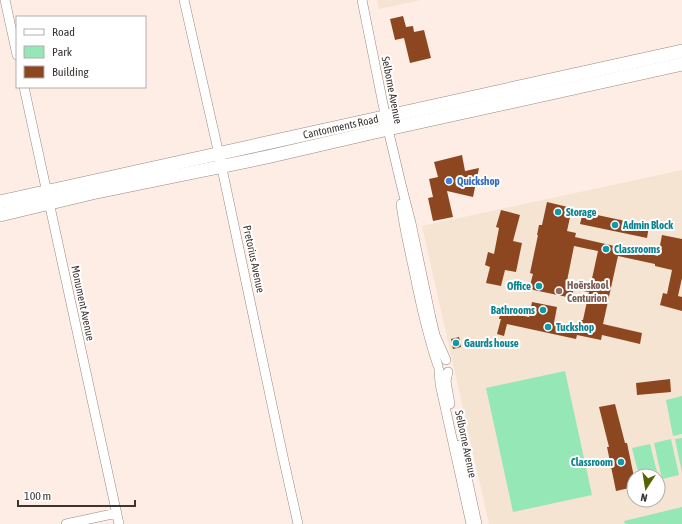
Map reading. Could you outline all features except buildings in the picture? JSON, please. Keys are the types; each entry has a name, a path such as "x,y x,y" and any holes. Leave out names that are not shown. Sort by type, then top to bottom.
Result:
{"main road":[{"name":"Cantonments Road","path":"386,123 682,51"},
{"name":"Cantonments Road","path":"0,202 48,197 386,123 682,64"},
{"name":"Cantonments Road","path":"0,215 48,197"}],"street":[{"path":"5,0 16,50"},
{"name":"Pretorius Avenue","path":"184,0 220,159 298,524"},
{"name":"Selborne Avenue","path":"362,0 386,123 401,184 408,242 420,301 430,339 446,381 469,503 471,524"},
{"name":"Monument Avenue","path":"24,88 119,524"},
{"name":"Selborne Avenue","path":"405,211 435,334 446,360 439,362 442,369"},
{"name":"Selborne Avenue","path":"469,503 477,524"},
{"path":"66,524 117,513"}],"shaded area":[{"path":"377,0 421,0 379,9"},
{"name":"Hoërskool Centurion","path":"682,170 682,524 489,524 422,226"}],"green space":[{"path":"565,371 592,495 513,512 486,388"},
{"path":"682,396 682,434 673,436 666,400"},
{"path":"682,438 682,473 675,439"},
{"path":"671,439 679,475 666,478 666,468 660,468 654,443"},
{"path":"650,444 656,468 637,468 632,448"},
{"path":"682,507 682,524 625,524 624,521"}],"place":[{"name":"Quickshop","path":"449,181"},
{"name":"Storage","path":"558,212"},
{"name":"Admin Block","path":"615,225"},
{"name":"Classrooms","path":"606,249"},
{"name":"Office","path":"539,286"},
{"name":"Hoërskool Centurion","path":"559,291"},
{"name":"Bathrooms","path":"543,310"},
{"name":"Tuckshop","path":"548,327"},
{"name":"Gaurds house","path":"456,343"},
{"name":"Classroom","path":"621,462"}]}
